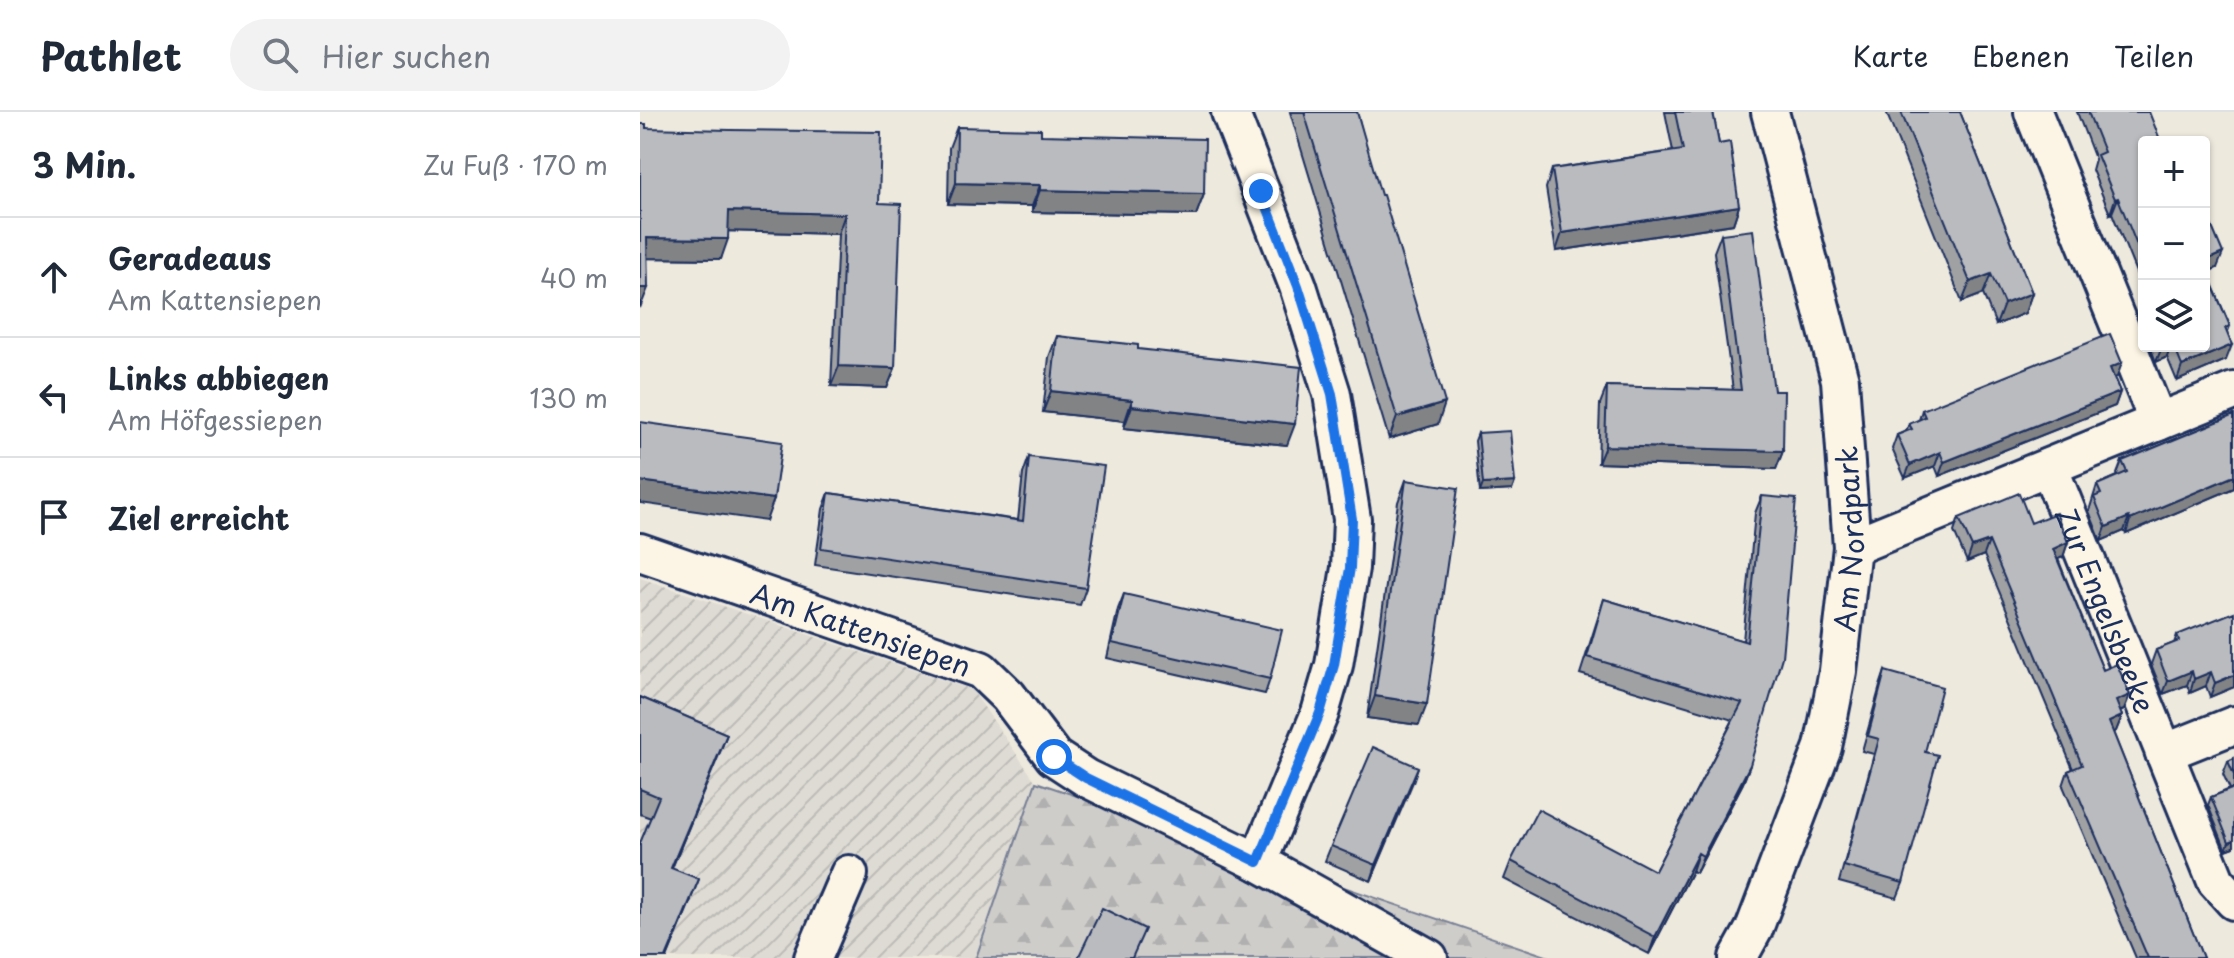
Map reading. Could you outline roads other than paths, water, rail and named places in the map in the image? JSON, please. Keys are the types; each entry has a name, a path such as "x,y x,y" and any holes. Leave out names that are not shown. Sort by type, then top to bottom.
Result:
{"street":[{"path":"1230,112 1298,286 1332,394 1352,519 1350,568 1334,665 1320,713 1258,862"},
{"name":"Am Nordpark","path":"1738,958 1754,929 1823,747 1838,671 1852,547 1840,380 1770,112"},
{"path":"2033,112 2158,422"},
{"path":"1852,547 2234,391"},
{"name":"Zur Engelsbeeke","path":"2049,467 2216,881 2234,901"},
{"name":"Am Kattensiepen","path":"640,552 981,670 1008,696 1054,757 1086,778 1258,862 1429,958"},
{"path":"2164,753 2234,725"},
{"path":"813,958 849,874"}]}
